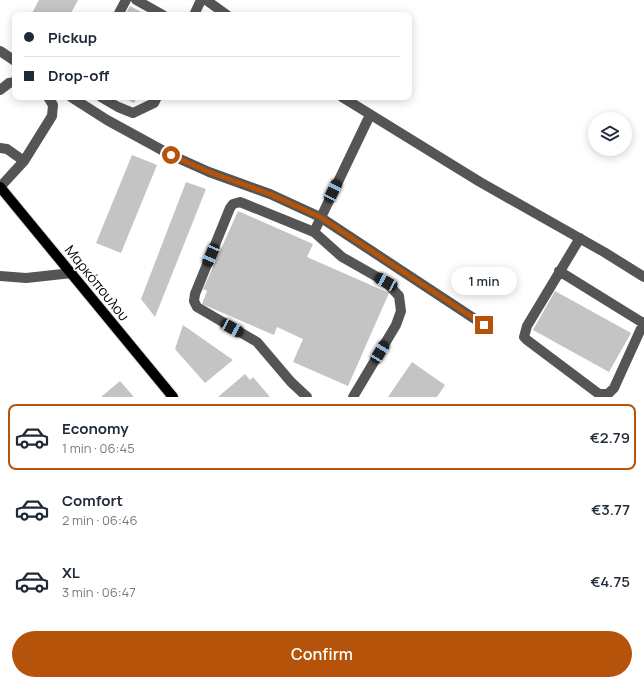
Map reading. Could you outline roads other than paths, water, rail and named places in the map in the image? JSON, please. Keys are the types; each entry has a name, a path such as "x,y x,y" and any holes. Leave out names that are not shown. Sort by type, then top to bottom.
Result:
{"main road":[{"name":"Μαρκόπουλου","path":"0,187 173,397"}],"street":[{"path":"120,12 126,0"},
{"path":"136,0 158,12"},
{"path":"195,12 201,0"},
{"path":"206,0 223,12"},
{"path":"0,51 12,59"},
{"path":"0,90 12,82"},
{"path":"0,187 24,161 52,116 53,105 50,100"},
{"path":"76,100 107,120 171,155 209,172 270,194 320,217 484,325"},
{"path":"106,100 133,113 154,103 156,100"},
{"path":"347,100 480,182 644,276"},
{"path":"314,232 370,115"},
{"path":"0,148 7,149 24,161"},
{"path":"307,397 291,382 257,342 197,307 194,301 195,294 233,204 240,202 314,232 342,257 386,282 399,296 401,311 396,325 353,397"},
{"path":"559,271 644,323 614,388 608,394 599,394 524,337 527,326 559,271 580,238"},
{"path":"0,284 5,276 26,278 72,273"}]}
